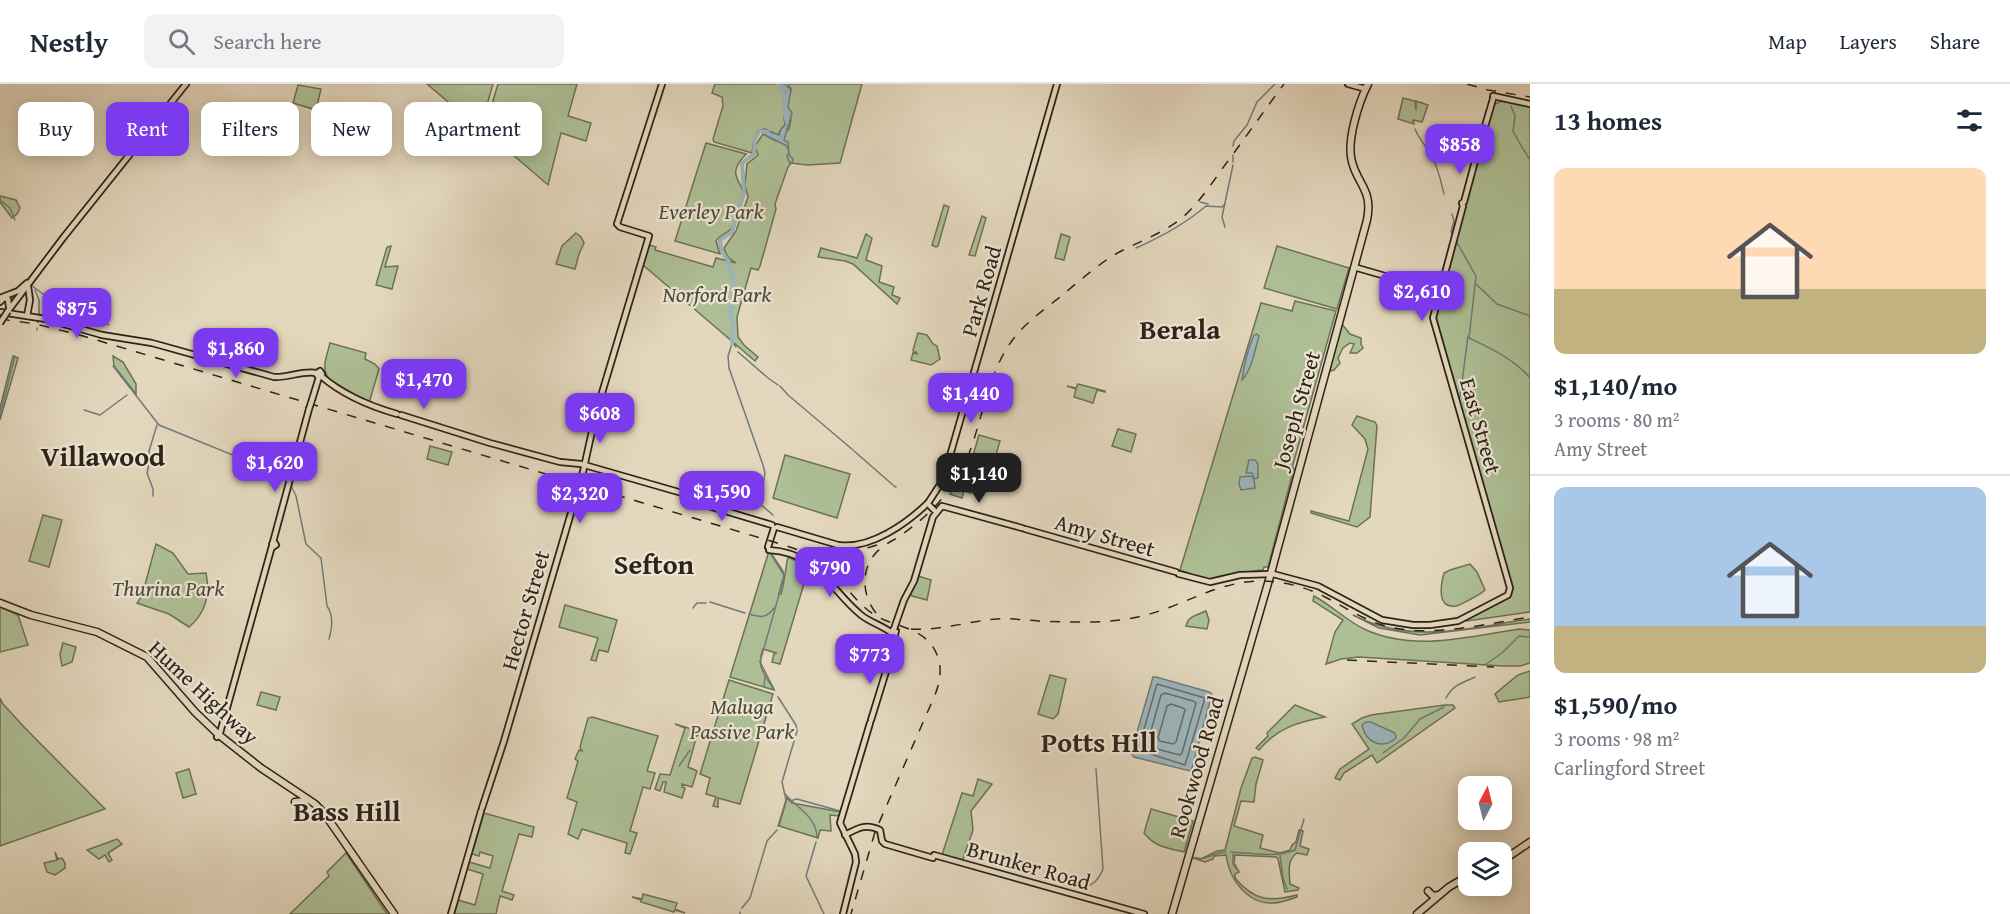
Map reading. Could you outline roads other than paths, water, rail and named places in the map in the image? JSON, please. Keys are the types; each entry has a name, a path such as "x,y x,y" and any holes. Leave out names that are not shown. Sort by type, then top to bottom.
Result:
{"highway":[{"name":"Joseph Street","path":"1253,632 1365,215 1367,201 1351,170 1347,157 1347,141 1366,86"},
{"name":"Hume Highway","path":"0,604 31,615 97,632 147,657 218,736 257,769 305,801 324,817 392,914"},
{"name":"Rookwood Road","path":"1171,914 1225,736 1253,632"},
{"name":"Rookwood Road","path":"1171,914 1253,632"},
{"name":"Hume Highway","path":"218,736 253,763 320,808 392,914"},
{"path":"1225,736 1228,745"},
{"path":"292,793 294,801 305,801"},
{"path":"1512,852 1530,840"},
{"path":"1186,865 1187,874"},
{"path":"1419,914 1428,901 1428,894 1433,896 1440,894 1458,884"},
{"path":"1419,914 1458,885"},
{"path":"1419,914 1440,894"}],"main road":[{"path":"4,311 184,84"},
{"name":"Hector Street","path":"451,914 504,741 649,236 618,225 662,84"},
{"name":"Park Road","path":"319,375 364,404 560,462 596,468 684,494 692,501 774,527 843,546 865,542 883,535 928,504 944,477 1057,84"},
{"path":"1348,84 1366,86"},
{"name":"East Street","path":"1509,593 1510,588 1505,569 1433,318 1438,292 1493,101 1504,100 1530,104"},
{"path":"1352,267 1438,292"},
{"path":"0,300 28,283"},
{"path":"15,303 28,283"},
{"path":"26,316 30,301 28,283"},
{"path":"4,311 20,299 26,298 28,303 26,316"},
{"path":"0,300 8,299 0,321"},
{"path":"4,311 58,322 115,339 146,342 274,377 288,377 306,371 319,375 218,736"},
{"path":"843,914 856,865 855,856 840,826 841,821 891,656 893,631 904,600 914,581 935,511 928,504"},
{"name":"Amy Street","path":"935,511 945,506 1213,582 1269,573 1298,579 1318,586 1382,619 1413,625 1453,622 1500,600 1509,593"},
{"path":"774,527 769,548 799,558 815,567 862,616 893,631"},
{"name":"Brunker Road","path":"846,836 867,825 881,831 882,841 885,844 1144,914"}],"water":[{"path":"778,84 785,84 791,90 788,107 792,113 784,140 788,142 789,151 787,146 763,134 765,130 779,135 785,125 785,92"},
{"path":"789,152 793,159 792,163 789,162 787,156"},
{"path":"1254,335 1259,336 1253,359 1242,380 1250,346"},
{"path":"1249,460 1255,460 1258,464 1258,478 1254,479 1255,488 1241,490 1240,477 1254,478 1252,473 1246,473"},
{"path":"1153,677 1212,694 1190,771 1134,757 1131,753"},
{"path":"1366,722 1395,733 1396,738 1385,744 1375,743 1364,731 1362,725"}],"waterway":[{"path":"778,84 783,92 787,122"},
{"path":"1233,146 1234,141 1247,125 1257,102 1275,84"},
{"path":"1511,106 1515,116 1513,131 1523,149"},
{"path":"1415,129 1436,164 1444,194"},
{"path":"732,344 733,323 730,311 736,291 720,240 732,232 744,193 742,163 754,154 755,139 759,131 768,132"},
{"path":"1524,150 1530,160"},
{"path":"1233,155 1233,162"},
{"path":"1225,227 1222,217 1233,165"},
{"path":"0,200 10,208 15,220"},
{"path":"1200,202 1208,204"},
{"path":"1136,248 1172,230 1206,206 1222,207 1225,204"},
{"path":"1452,214 1454,221 1451,232 1453,234"},
{"path":"1455,239 1476,276 1469,338 1510,360 1530,378"},
{"path":"1476,284 1497,304 1530,316"},
{"path":"31,285 43,294 109,325"},
{"path":"35,290 39,300 39,315"},
{"path":"666,300 671,301"},
{"path":"1460,397 1468,336"},
{"path":"732,342 736,347"},
{"path":"732,344 728,356 729,368 765,473 760,504 773,515"},
{"path":"738,352 778,385"},
{"path":"0,415 15,356"},
{"path":"113,366 159,425 272,471 287,481"},
{"path":"780,386 853,450"},
{"path":"84,410 100,415 127,395"},
{"path":"153,496 147,473 150,460 149,451 157,425"},
{"path":"854,451 893,485"},
{"path":"291,486 296,496 306,544 321,558 327,606 332,618 329,639"},
{"path":"771,553 783,571 784,577 760,662 774,689"},
{"path":"710,602 745,613"},
{"path":"693,608 697,603 706,603"},
{"path":"749,614 763,616 769,614 774,608"},
{"path":"1485,665 1502,653 1519,636 1530,637"},
{"path":"764,687 765,676"},
{"path":"1446,698 1455,687 1475,677"},
{"path":"778,697 796,725 797,731 782,782 786,800 778,826"},
{"path":"1383,753 1404,738 1420,719 1444,707"},
{"path":"679,766 690,750"},
{"path":"1069,883 1085,887 1094,883 1103,869 1096,769"},
{"path":"785,794 806,813 814,824 817,838"},
{"path":"793,800 797,799 840,811"},
{"path":"1231,852 1272,854 1295,850 1304,819"},
{"path":"742,908 750,898 767,841 777,830"},
{"path":"816,842 806,876 824,914"},
{"path":"1191,857 1206,858 1226,852"},
{"path":"1233,854 1233,864 1239,872"},
{"path":"1280,855 1287,889"}],"railway":[{"path":"876,613 865,588 866,570 870,562 881,548 923,518 950,489 970,451 996,369 1019,332 1107,260 1182,218 1205,193 1284,84"},
{"path":"1467,84 1530,97"},
{"path":"0,319 36,324 83,336 784,545 820,561 873,614 924,637 934,649 940,668 935,695 875,832 851,914"},
{"path":"808,552 847,552 885,542"},
{"path":"911,629 933,629 1002,619 1076,622 1126,619 1168,608 1212,590 1243,582 1259,581 1301,587 1370,620 1403,629 1421,631 1458,629 1530,617"},
{"path":"1347,660 1494,667"}],"district":[{"name":"Berala","path":"1180,328"},
{"name":"Villawood","path":"103,455"},
{"name":"Sefton","path":"654,563"},
{"name":"Potts Hill","path":"1099,741"},
{"name":"Bass Hill","path":"347,810"}],"park label":[{"name":"Everley Park","path":"711,211"},
{"name":"Norford Park","path":"717,294"},
{"name":"Thurina Park","path":"168,588"},
{"name":"Maluga Passive Park","path":"742,718"}]}
